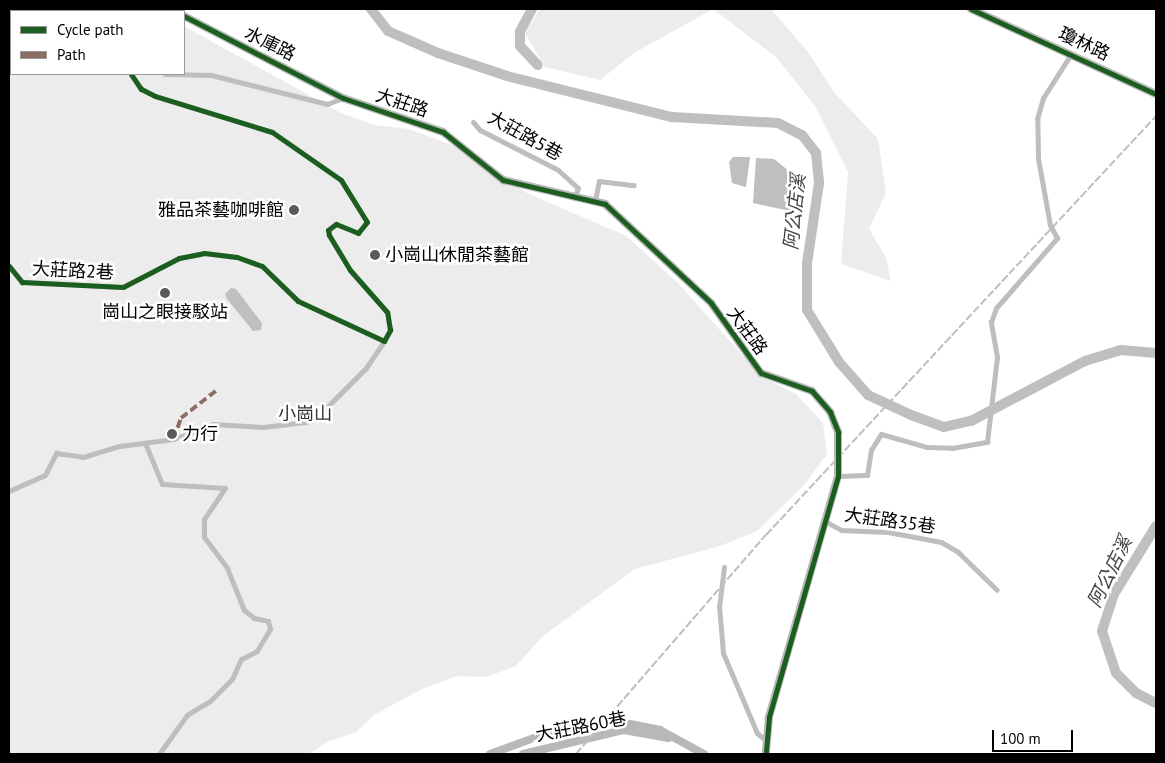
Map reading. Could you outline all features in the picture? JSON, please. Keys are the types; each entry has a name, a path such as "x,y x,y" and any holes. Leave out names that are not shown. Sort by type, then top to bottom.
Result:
{"street":[{"name":"瓊林路","path":"971,9 1072,53 1156,94"},
{"name":"水庫路","path":"185,17 343,98"},
{"path":"838,476 867,475 870,450 880,434 927,447 952,448 987,442 997,357 990,322 996,308 1057,238 1050,225 1038,158 1037,119 1047,90 1072,53"},
{"path":"185,74 211,75 327,104 343,98"},
{"path":"9,491 45,475 56,453 83,457 174,438 212,424 263,427 306,422 325,409 366,368 390,330 387,312 350,270 329,235 328,230 336,224 358,234 367,222 341,180 272,132 155,96 141,90 133,75"},
{"name":"大莊路","path":"343,98 443,132 503,180 605,204 711,303 762,374 812,391 830,412 838,432 838,476 823,520 765,740 766,754"},
{"name":"大莊路5巷","path":"473,122 480,130 558,170 578,188 574,198"},
{"path":"595,201 599,181 634,185"},
{"name":"大莊路2巷","path":"9,266 22,282 123,287 179,258 204,253 237,257 262,266 298,301 384,342"},
{"path":"145,443 162,484 224,488 204,519 204,537 228,568 244,610 254,618 268,621 270,629 257,651 241,659 232,679 210,701 187,715 159,754"},
{"name":"大莊路35巷","path":"823,520 841,530 888,532 941,542 958,552 997,590"},
{"path":"724,567 719,606 723,653 757,733 765,740"},
{"name":"大莊路60巷","path":"490,754 553,731 615,721 660,730 675,740 704,754"},
{"name":"大莊路60巷","path":"523,754 624,730 675,740"}],"green space":[{"name":"小崗山","path":"9,9 82,10 10,10 10,75 185,75 185,27 341,113 374,125 409,129 452,145 527,193 626,236 678,283 762,377 796,394 823,423 827,454 805,484 757,531 720,546 635,569 543,636 516,666 486,677 457,676 422,689 374,715 356,732 327,742 309,754 9,754"},
{"path":"540,9 713,9 634,53 600,80 545,67 525,33"},
{"path":"713,9 771,9 808,52 834,92 878,139 886,193 869,229 886,258 891,281 841,264 848,172 815,106 776,57"}],"shaded area":[{"path":"733,157 750,157 746,187 732,183 729,162"},
{"path":"756,158 774,159 789,171 793,180 790,211 753,203"},
{"path":"231,288 236,289 262,323 261,330 253,331 227,299 225,294"}],"waterway":[{"name":"阿公店溪","path":"371,9 388,31 438,53 507,76 672,117 778,123 802,135 816,153 819,183 807,263 807,310 839,362 868,395 911,415 944,427 971,421 1085,361 1121,350 1156,353"},
{"path":"532,9 520,32 520,46 538,65"},
{"name":"阿公店溪","path":"1156,526 1114,594 1102,631 1116,673 1136,693 1156,703"}],"railway":[{"path":"576,754 766,535 1156,116"}],"marked path":[{"path":"174,439 181,418 217,390"}],"cycle path":[{"path":"971,9 1156,94"},
{"path":"185,17 343,98 443,132 503,180 605,204 711,303 761,373 812,391 830,412 838,432 838,476 769,717 766,754"},
{"path":"9,266 22,282 123,287 179,258 204,253 237,257 262,266 298,301 384,341 390,330 387,312 350,270 329,235 328,230 336,224 358,233 367,222 341,180 272,132 155,96 141,89 132,75"}],"place":[{"name":"雅品茶藝咖啡館","path":"294,210"},
{"name":"小崗山休閒茶藝館","path":"375,255"},
{"name":"崗山之眼接駁站","path":"165,293"},
{"name":"力行","path":"172,434"}]}
